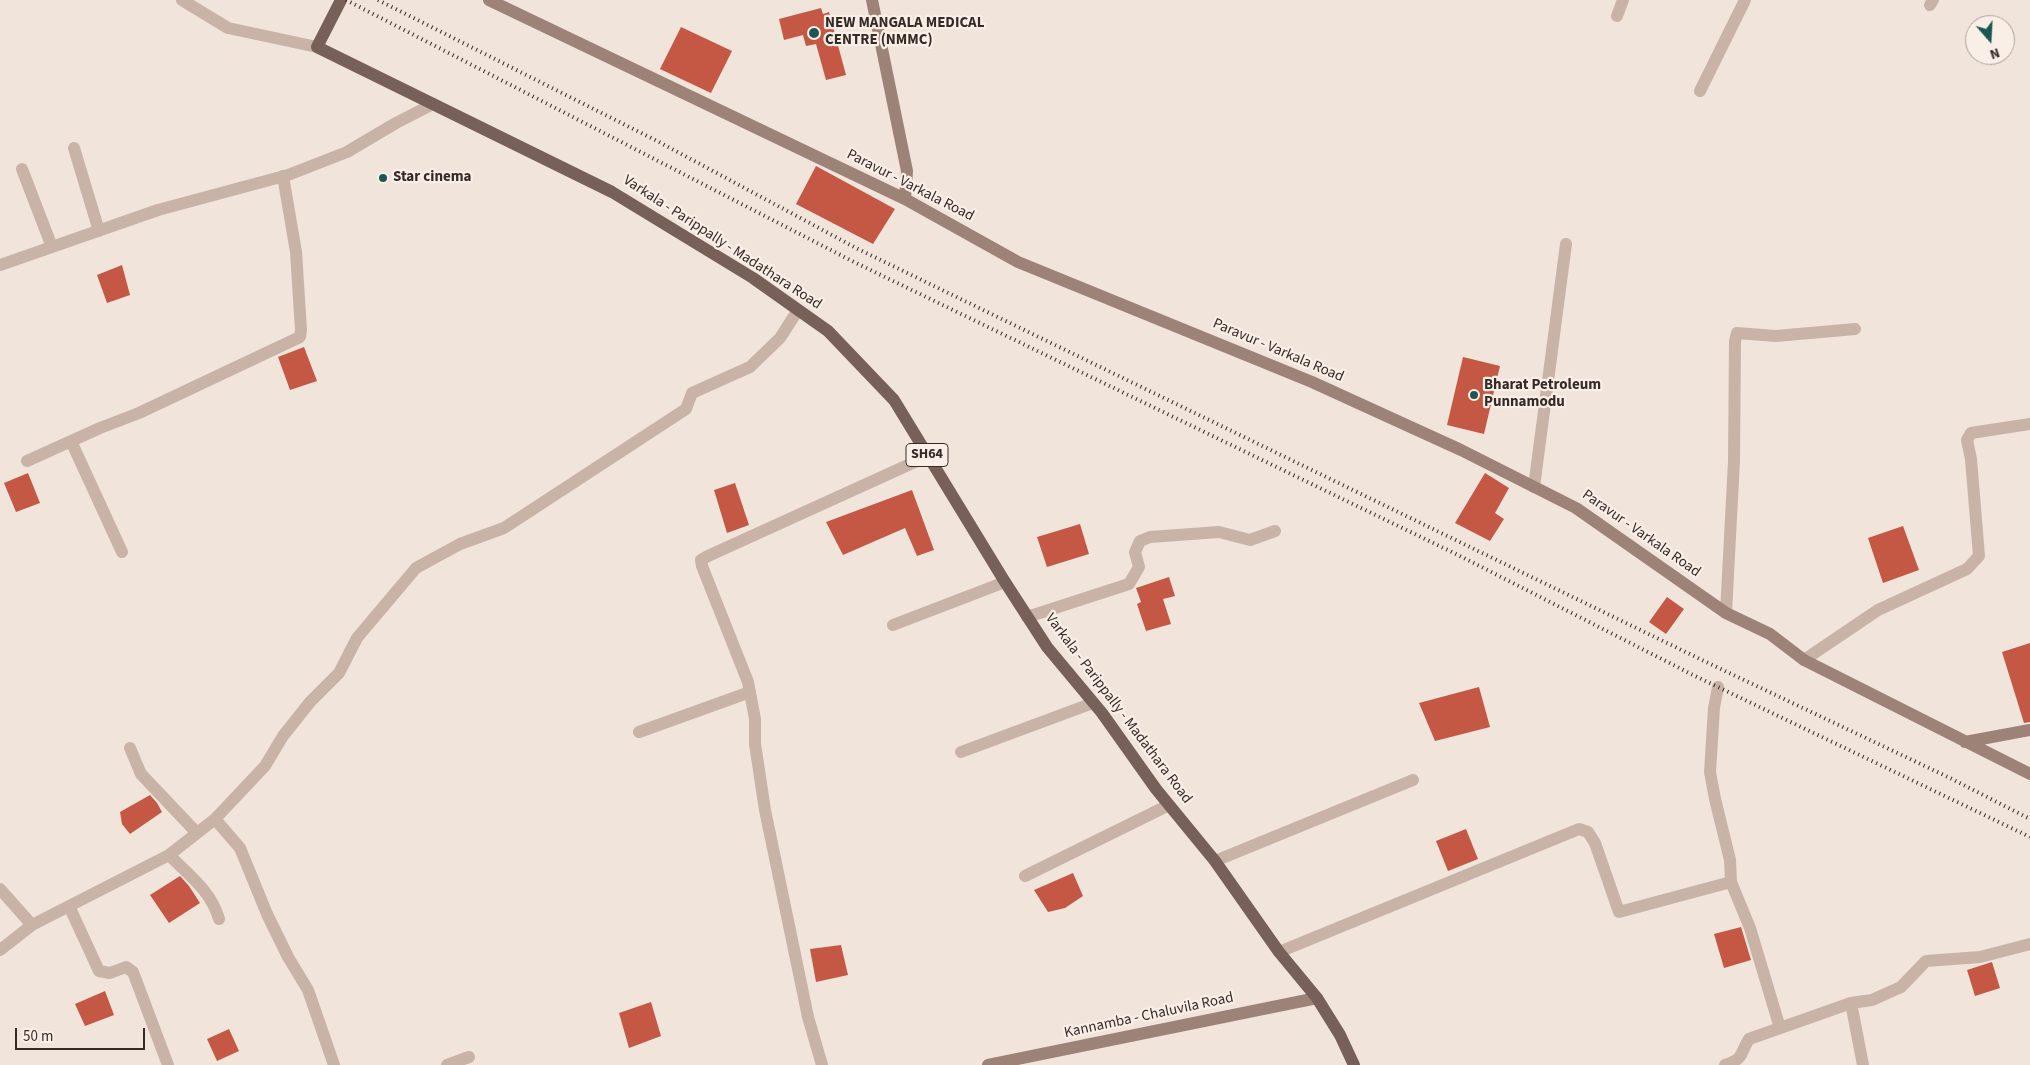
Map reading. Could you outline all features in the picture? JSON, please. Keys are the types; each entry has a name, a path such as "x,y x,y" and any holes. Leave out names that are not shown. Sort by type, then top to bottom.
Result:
{"main road":[{"path":"317,47 341,0"},
{"name":"Paravur - Varkala Road","path":"489,0 905,199 1018,262 1312,382 1461,450 1576,508 1726,613 1770,634 1804,660 2030,774"},
{"path":"872,0 907,171 905,199"},
{"name":"Varkala - Parippally - Madathara Road","path":"317,47 612,192 753,278 828,331 894,400 1047,647 1094,703 1169,805 1215,861 1279,952 1317,998 1340,1035 1354,1065"},
{"path":"1965,742 2030,730"},
{"name":"Kannamba - Chaluvila Road","path":"988,1065 1317,998"}],"street":[{"path":"182,0 228,28 317,47"},
{"path":"1617,16 1623,0"},
{"path":"1700,91 1746,0"},
{"path":"0,266 158,210 283,176 347,152 433,104"},
{"path":"74,148 99,231"},
{"path":"22,169 52,247"},
{"path":"27,461 139,413 300,337 302,330 296,252 283,176"},
{"path":"1534,487 1566,244"},
{"path":"0,950 32,925 169,855 215,819 265,766 283,736 310,702 339,672 357,638 416,568 460,544 504,528 686,409 692,393 750,367 780,338 798,310"},
{"path":"1726,613 1734,462 1734,341 1736,332 1776,336 1855,330"},
{"path":"1804,660 1878,610 1967,569 1979,556 1971,459 1967,440 1971,433 2030,424"},
{"path":"71,441 122,552"},
{"path":"822,1065 808,1017 765,810 755,744 755,719 750,692 743,668 701,560 928,456"},
{"path":"1027,616 1129,584 1139,567 1135,552 1140,541 1150,537 1219,532 1250,540 1275,530"},
{"path":"893,625 1005,582"},
{"path":"1718,687 1714,708 1710,772 1730,860 1731,882 1750,928 1780,1028"},
{"path":"639,732 750,692"},
{"path":"961,752 1094,703"},
{"path":"130,748 141,774 196,832"},
{"path":"1215,861 1413,780"},
{"path":"1025,876 1169,805"},
{"path":"215,819 240,848 267,914 288,957 308,990 334,1065"},
{"path":"1279,952 1579,829 1588,832 1595,843 1619,912 1731,882"},
{"path":"169,855 203,888 215,905 219,919"},
{"path":"0,889 32,925"},
{"path":"69,906 99,971 110,973 126,968 133,972 168,1065"},
{"path":"1725,1065 1737,1061 1742,1055 1749,1039 1851,1003 1872,1000 1901,987 1926,961 1980,957 2030,944"},
{"path":"1851,1003 1862,1065"},
{"path":"447,1065 469,1057"}],"building":[{"name":"NEW MANGALA MEDICAL CENTRE (NMMC)","path":"821,8 823,14 829,12 846,75 826,80 816,44 806,46 803,35 784,40 779,19"},
{"path":"681,27 732,51 711,93 660,69"},
{"path":"816,166 895,209 873,244 796,204"},
{"path":"122,265 130,295 107,303 97,275"},
{"path":"304,347 317,381 290,390 278,357"},
{"name":"Bharat Petroleum Punnamodu","path":"1463,357 1500,366 1484,434 1447,425"},
{"path":"28,473 40,503 16,512 4,483"},
{"path":"1485,473 1509,488 1495,513 1504,519 1490,541 1455,523"},
{"path":"735,483 749,525 727,533 714,490"},
{"path":"912,490 934,550 917,556 905,528 843,555 826,522"},
{"path":"1080,524 1089,554 1047,567 1037,537"},
{"path":"1903,526 1919,570 1883,583 1868,538"},
{"path":"1169,577 1175,596 1163,599 1171,624 1146,631 1137,604 1141,602 1136,588"},
{"path":"1667,597 1684,609 1666,634 1649,622"},
{"path":"2030,643 2030,722 2024,723 2002,652"},
{"path":"1479,687 1490,727 1435,741 1419,703"},
{"path":"150,795 162,812 130,834 122,824 120,812"},
{"path":"1466,829 1478,859 1448,871 1436,841"},
{"path":"1073,873 1083,896 1065,908 1048,912 1034,890"},
{"path":"180,876 200,903 169,923 150,895"},
{"path":"1741,927 1751,960 1724,968 1714,934"},
{"path":"841,945 848,975 816,982 810,949"},
{"path":"1992,962 2000,988 1975,996 1967,970"},
{"path":"105,991 114,1015 85,1026 75,1004"},
{"path":"651,1002 661,1036 629,1048 619,1013"},
{"path":"229,1029 239,1051 217,1061 207,1039"}],"railway":[{"path":"346,0 854,262 1458,555 1693,675 2030,837"},
{"path":"378,0 659,142 858,249 1702,660 1950,778 2030,819"}],"place":[{"name":"NEW MANGALA MEDICAL CENTRE (NMMC)","path":"814,33"},
{"name":"Star cinema","path":"383,178"},
{"name":"Bharat Petroleum Punnamodu","path":"1474,395"}]}
